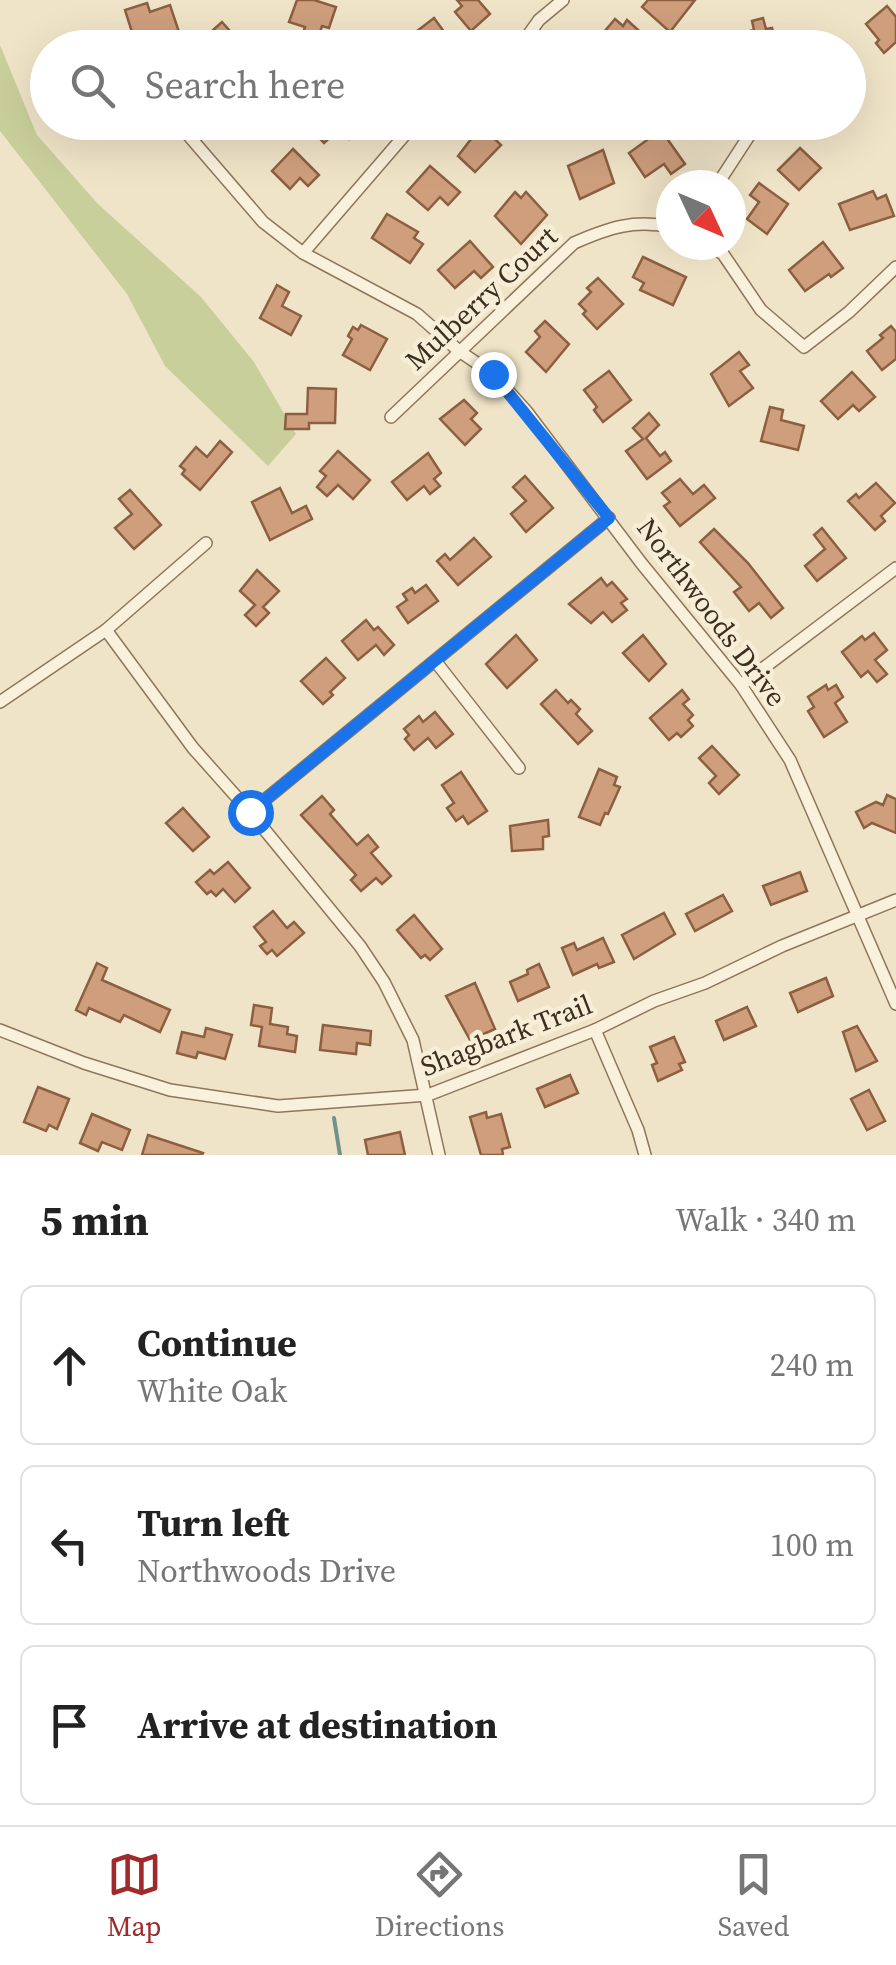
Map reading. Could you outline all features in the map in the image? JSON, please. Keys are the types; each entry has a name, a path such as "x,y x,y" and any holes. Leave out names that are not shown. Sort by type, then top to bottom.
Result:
{"street":[{"path":"532,30 562,0"},
{"name":"Northwoods Drive","path":"192,140 263,222 303,252 416,314 458,351 493,374 741,685 790,760 896,1004"},
{"path":"303,252 400,140"},
{"path":"727,170 746,140"},
{"name":"Mulberry Court","path":"390,416 574,243 603,230 646,222 656,224"},
{"path":"726,260 761,310 804,347 896,268"},
{"path":"250,812 609,518"},
{"path":"0,702 106,630 206,543"},
{"path":"741,685 896,568"},
{"path":"106,630 194,748 360,946 384,982 413,1040 439,1155"},
{"path":"436,662 518,768"},
{"name":"Shagbark Trail","path":"0,1030 84,1063 170,1090 278,1106 428,1095 595,1030 654,1000 705,984 782,946 896,900"},
{"path":"595,1030 646,1155"}],"green space":[{"path":"0,45 30,118 30,140 41,140 98,204 201,297 254,362 296,434 268,466 165,366 127,294 0,131"}],"building":[{"path":"297,0 314,0 336,7 329,28 304,30 305,27 289,22"},
{"path":"457,0 478,0 490,14 470,30 455,12 462,6"},
{"path":"648,0 695,0 672,30 642,7"},
{"path":"147,3 150,12 170,5 178,30 131,30 125,10"},
{"path":"887,6 896,17 896,42 884,53 866,24"},
{"path":"434,18 443,30 418,30"},
{"path":"763,18 766,29 772,30 754,30 752,21"},
{"path":"615,19 623,26 627,20 638,30 606,30"},
{"path":"222,22 229,30 213,30"},
{"path":"470,140 496,140 501,145 475,172 458,156"},
{"path":"647,140 668,140 685,164 668,170 664,164 645,177 629,153"},
{"path":"800,148 821,168 799,190 778,170"},
{"path":"293,149 319,175 308,186 300,178 290,189 272,171"},
{"path":"603,150 614,183 580,199 568,166"},
{"path":"430,166 460,192 448,205 440,197 428,210 407,192"},
{"path":"759,183 788,204 767,234 747,219 759,202 750,195"},
{"path":"873,191 877,199 886,195 894,216 850,230 839,204"},
{"path":"515,192 521,198 526,192 547,215 521,244 495,216"},
{"path":"387,214 418,232 414,238 423,244 410,263 372,238"},
{"path":"470,241 493,267 481,278 474,271 455,288 438,270"},
{"path":"823,242 843,268 805,291 789,270"},
{"path":"643,257 686,277 673,305 640,290 644,283 633,277"},
{"path":"598,278 623,304 597,329 579,304"},
{"path":"277,285 289,292 282,306 301,316 291,335 260,318"},
{"path":"545,321 569,344 546,372 526,352 540,337 535,331"},
{"path":"361,325 387,339 370,370 343,355 352,339 348,336 353,327 358,330"},
{"path":"891,326 896,332 896,359 882,370 867,351"},
{"path":"739,352 749,365 740,371 753,388 729,406 711,374"},
{"path":"609,371 631,400 603,422 584,390"},
{"path":"852,372 875,397 859,411 853,405 838,419 821,401"},
{"path":"308,388 336,389 335,423 309,423 309,429 285,429 286,414 307,414"},
{"path":"464,400 477,413 471,419 481,429 465,445 440,419"},
{"path":"770,407 783,410 781,420 804,426 798,450 761,441"},
{"path":"649,413 659,425 646,438 660,456 665,452 671,461 647,479 626,451 643,439 633,428"},
{"path":"220,441 232,452 200,490 182,474 185,470 180,466 196,447 207,457"},
{"path":"338,451 370,480 353,499 338,485 327,496 317,487 326,476 320,471"},
{"path":"428,453 441,473 434,479 440,486 430,494 424,486 407,500 392,482"},
{"path":"525,476 553,508 526,532 511,514 526,501 513,487"},
{"path":"680,479 693,494 704,485 715,498 680,526 664,506 670,502 662,493"},
{"path":"876,483 895,503 881,516 885,521 875,530 848,501 856,494 859,498"},
{"path":"280,488 292,513 306,506 312,519 270,540 252,502"},
{"path":"130,490 161,525 134,549 115,528 132,514 119,499"},
{"path":"822,528 846,558 817,581 805,566 825,549 814,535"},
{"path":"714,529 748,563 783,608 771,618 759,603 749,611 734,592 741,587 700,542"},
{"path":"474,538 491,557 458,585 437,561 445,554 450,560"},
{"path":"257,570 279,591 263,607 269,613 256,626 245,615 255,605 240,591"},
{"path":"601,578 607,586 612,582 627,599 621,603 627,610 612,622 603,612 591,623 569,604"},
{"path":"426,585 438,601 408,623 397,607 407,600 403,594 412,588 415,593"},
{"path":"366,620 394,645 384,655 376,645 358,660 342,641"},
{"path":"874,633 887,650 875,660 887,674 877,682 868,671 861,677 842,652 862,636 865,640"},
{"path":"516,635 537,660 507,688 486,664"},
{"path":"643,635 666,664 649,681 623,653"},
{"path":"326,658 345,678 323,704 301,681"},
{"path":"826,685 828,690 836,685 843,697 835,703 847,722 824,737 808,711 814,707 808,697"},
{"path":"556,690 580,709 576,714 592,731 578,744 541,704"},
{"path":"682,690 689,699 683,704 693,715 688,720 693,726 681,737 677,733 669,740 650,718"},
{"path":"435,712 453,734 436,748 428,738 414,750 405,739 409,735 404,729 419,716 423,722"},
{"path":"712,746 739,775 719,794 709,783 716,776 699,758"},
{"path":"599,769 617,777 614,785 620,787 600,825 579,817"},
{"path":"461,772 487,811 468,824 463,816 456,821 447,808 454,803 442,785"},
{"path":"887,795 896,799 896,833 872,823 864,828 856,812 876,802 883,805"},
{"path":"322,796 334,810 330,814 357,845 368,835 378,847 371,853 391,876 382,884 376,878 361,891 351,880 356,875 301,815"},
{"path":"183,808 209,837 193,851 166,823"},
{"path":"548,820 549,836 543,837 543,849 512,851 510,826"},
{"path":"228,862 250,888 235,902 223,889 216,896 211,891 207,894 196,882"},
{"path":"800,872 807,891 771,905 763,886"},
{"path":"723,895 732,911 695,931 686,914"},
{"path":"273,911 287,928 294,922 304,933 277,956 272,950 267,954 260,946 266,942 254,927"},
{"path":"664,913 675,934 634,959 622,935"},
{"path":"414,915 442,949 430,960 425,955 421,958 397,930"},
{"path":"603,938 614,962 599,968 597,964 573,975 562,948 574,943 577,950"},
{"path":"97,963 107,968 102,980 170,1010 160,1032 124,1015 120,1022 89,1008 86,1015 76,1010"},
{"path":"539,964 549,987 518,1001 510,982"},
{"path":"826,978 833,996 798,1012 790,993"},
{"path":"475,983 495,1029 470,1040 446,996"},
{"path":"254,1005 272,1008 270,1024 288,1027 287,1034 297,1036 295,1052 259,1046 262,1027 251,1025"},
{"path":"747,1007 756,1026 724,1040 716,1021"},
{"path":"323,1025 371,1031 370,1045 357,1043 356,1054 320,1050"},
{"path":"857,1026 877,1061 856,1071 843,1032"},
{"path":"206,1028 232,1035 225,1059 198,1052 196,1058 177,1053 182,1032 204,1037"},
{"path":"674,1037 685,1062 679,1064 682,1070 658,1081 652,1065 657,1063 650,1047"},
{"path":"570,1075 578,1093 545,1107 537,1089"},
{"path":"38,1087 69,1099 57,1129 49,1125 46,1131 24,1122"},
{"path":"869,1090 885,1121 867,1130 851,1099"},
{"path":"486,1112 487,1118 501,1114 510,1147 502,1149 503,1155 481,1155 470,1117"},
{"path":"92,1114 130,1130 122,1150 102,1142 98,1151 80,1143"},
{"path":"400,1132 405,1155 368,1155 365,1140"},
{"path":"148,1135 203,1153 142,1155"}],"waterway":[{"path":"334,1118 340,1155"}],"route":[{"path":"250,812 609,518 493,374"}]}
